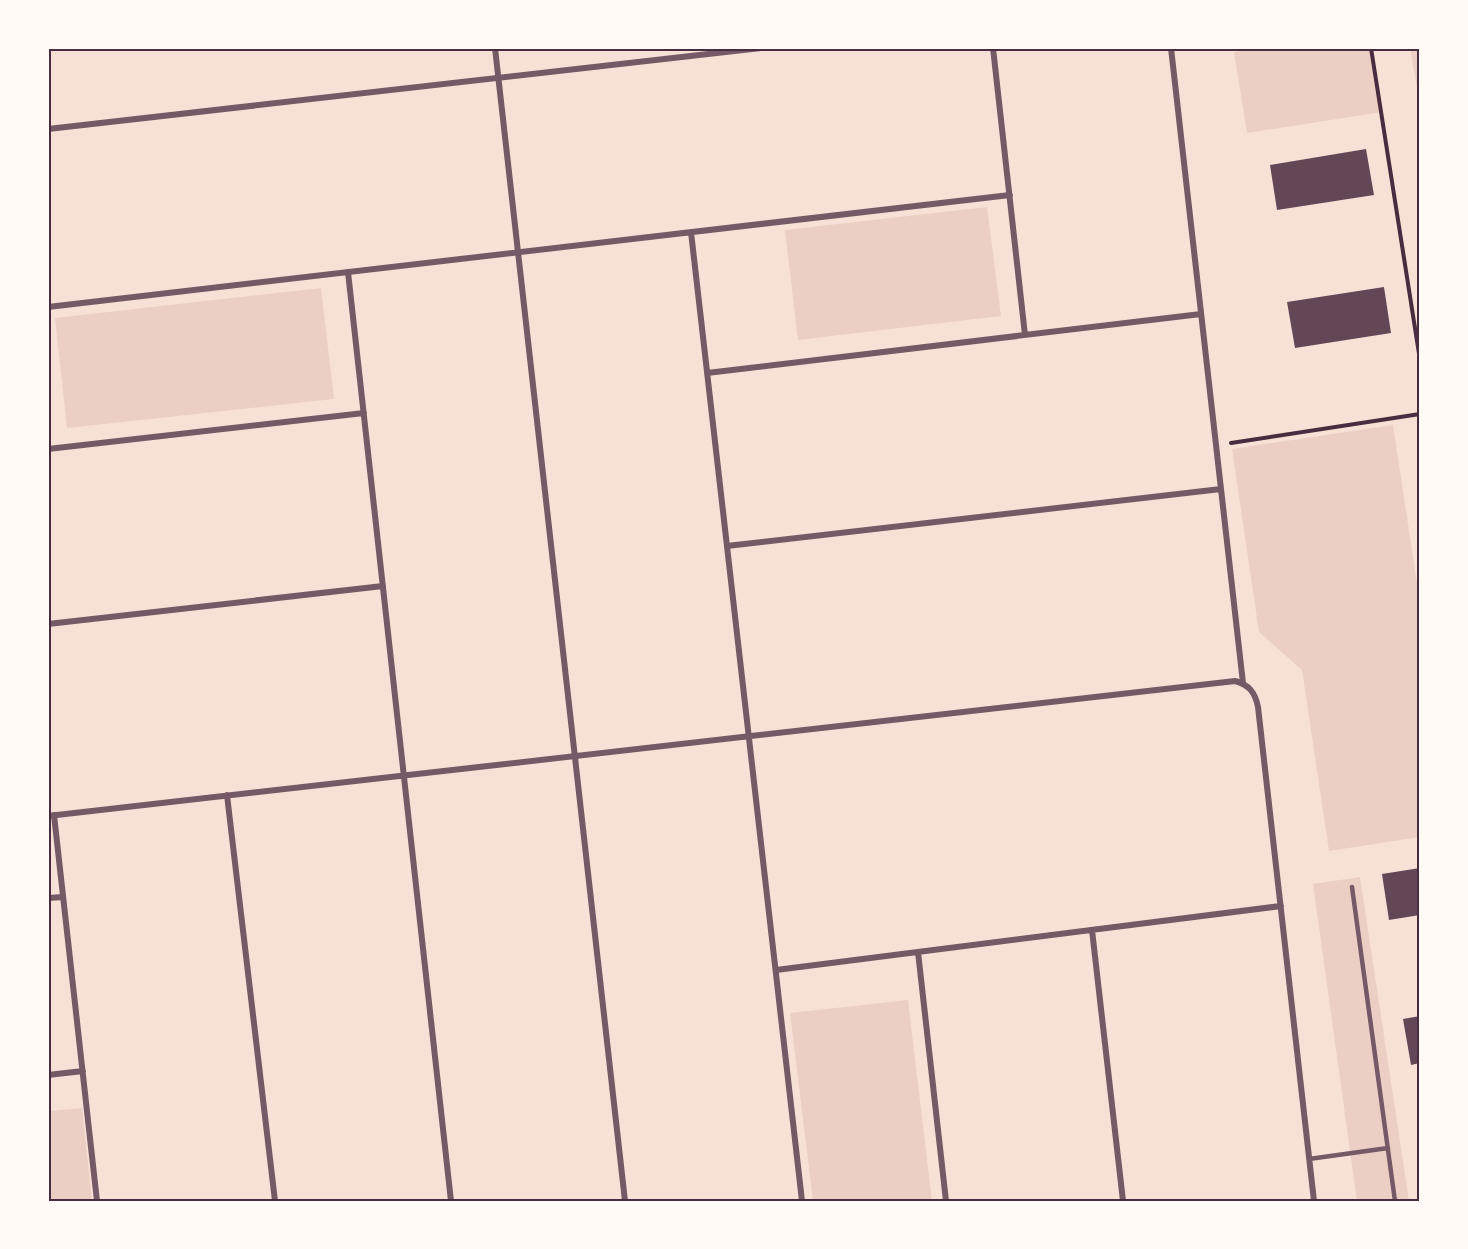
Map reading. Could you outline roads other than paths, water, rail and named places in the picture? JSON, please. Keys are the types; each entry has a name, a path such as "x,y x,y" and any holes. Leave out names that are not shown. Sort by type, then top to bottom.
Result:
{"street":[{"path":"495,48 625,1201"},
{"path":"48,129 761,48"},
{"path":"993,48 1025,335"},
{"path":"1170,48 1243,683"},
{"path":"48,307 1010,195"},
{"path":"691,232 802,1201"},
{"path":"348,272 451,1201"},
{"path":"708,373 1200,314"},
{"path":"48,449 364,413"},
{"path":"727,546 1221,489"},
{"path":"48,624 383,586"},
{"path":"97,1201 63,897 51,816 1227,681 1243,683 1249,687 1254,693 1258,706 1314,1201"},
{"path":"227,795 275,1201"},
{"path":"48,898 63,897"},
{"path":"776,970 1281,906"},
{"path":"1092,930 1124,1201"},
{"path":"918,952 946,1201"},
{"path":"48,1075 83,1071"}],"lane":[{"path":"1352,887 1395,1201"},
{"path":"1309,1160 1388,1148"}]}
